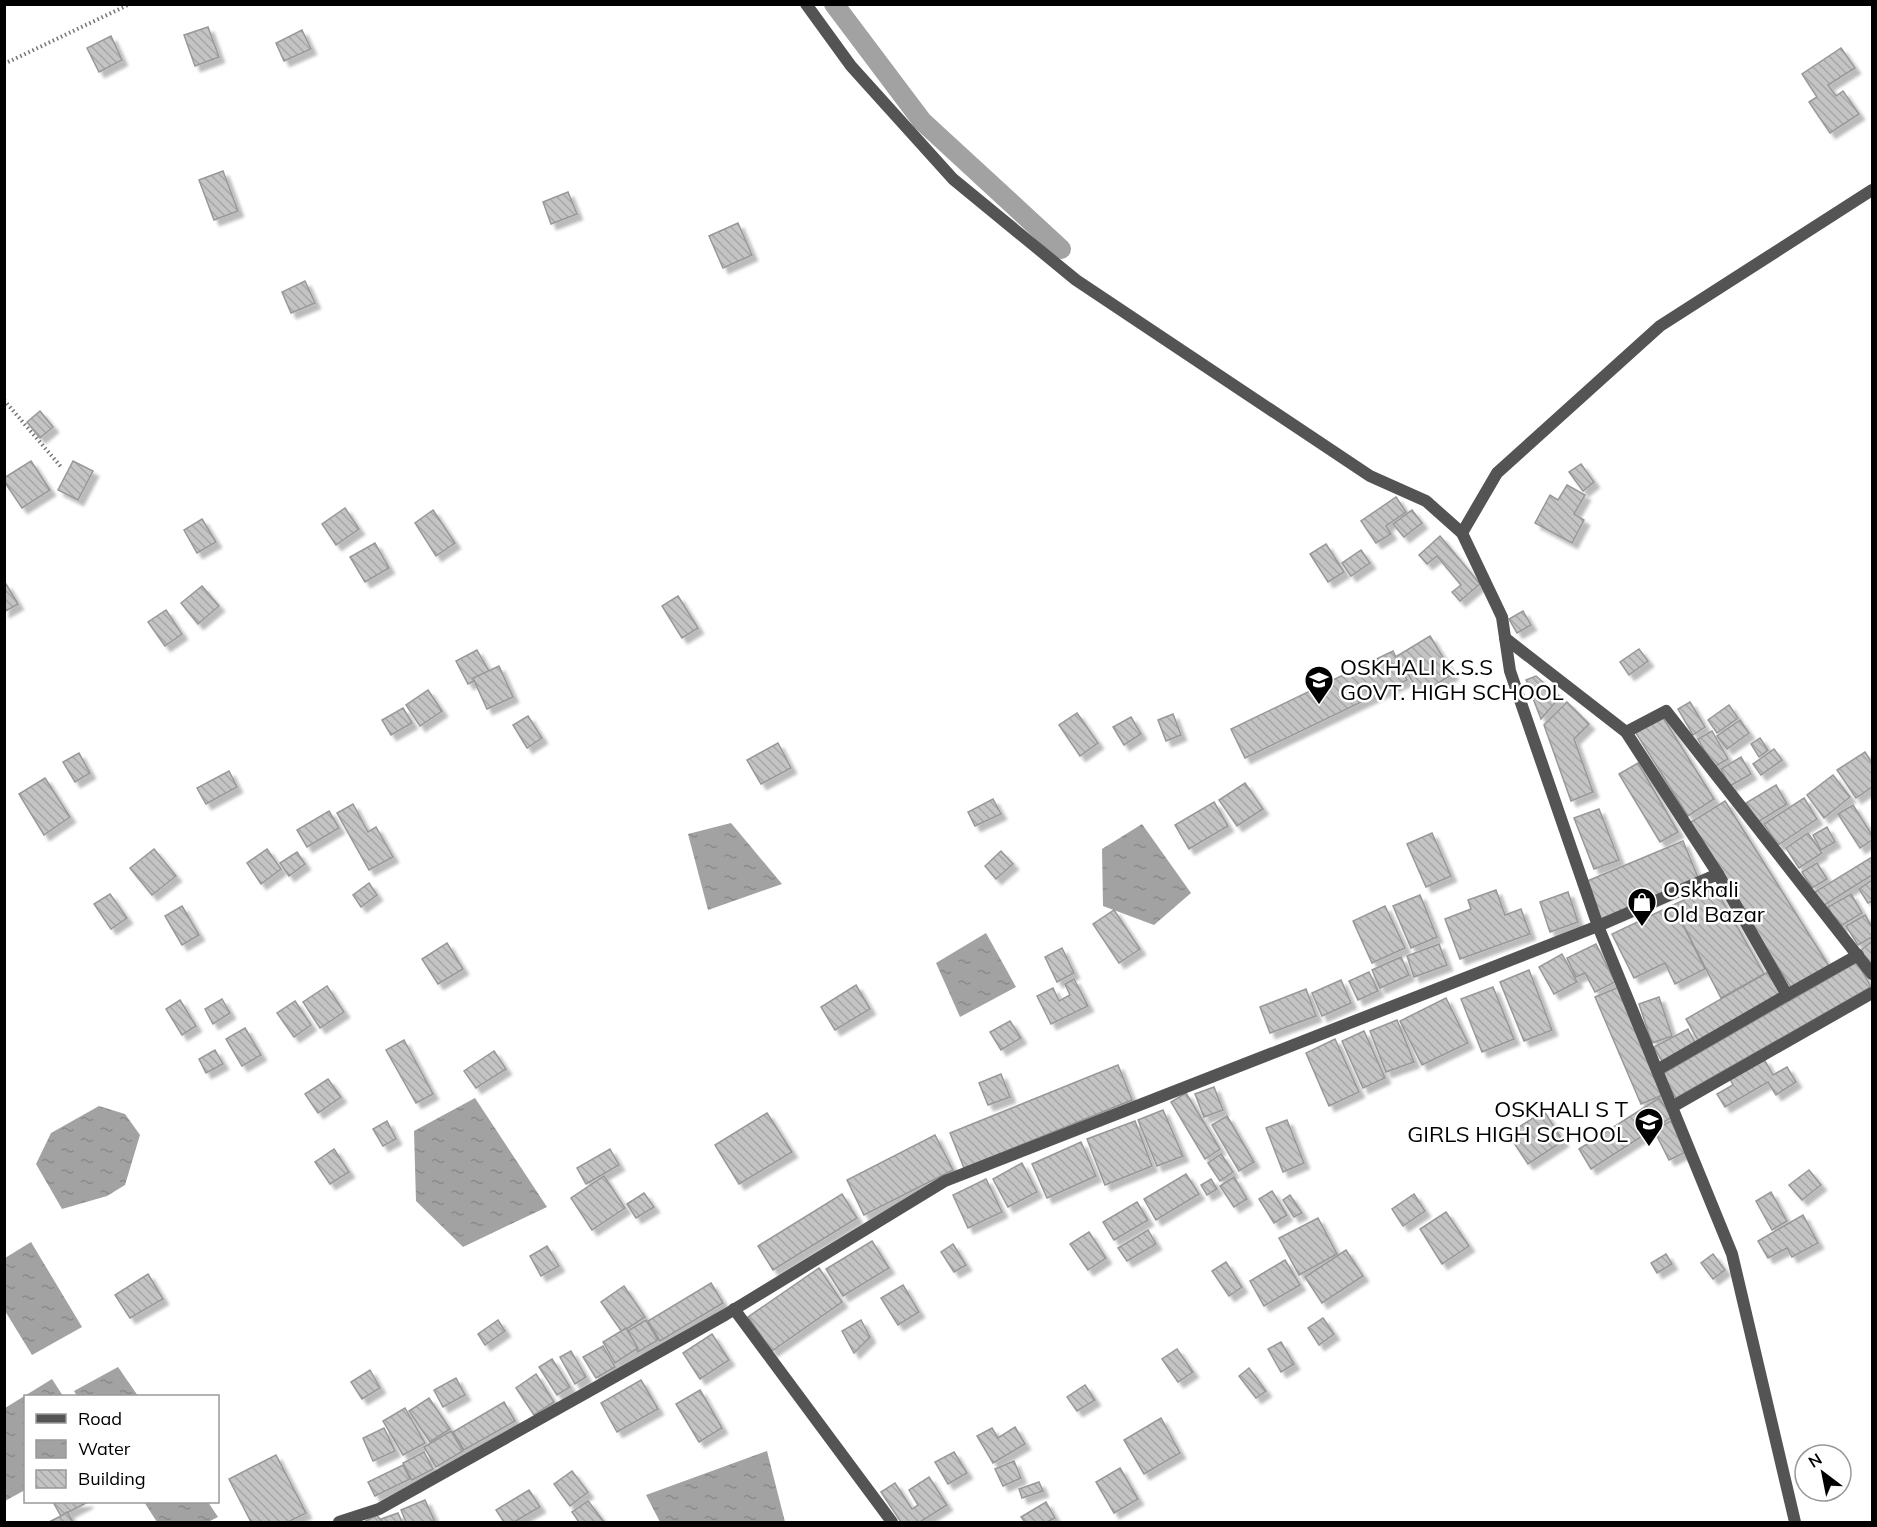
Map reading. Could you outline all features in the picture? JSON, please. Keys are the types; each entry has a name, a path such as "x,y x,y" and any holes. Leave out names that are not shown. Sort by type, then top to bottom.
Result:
{"street":[{"path":"806,4 851,66 954,179 1076,280 1371,476 1426,501 1462,533 1502,617 1510,671 1598,926 1732,1254 1795,1522"},
{"path":"1462,533 1497,473 1660,326 1872,190"},
{"path":"1505,638 1626,732 1718,874 1787,995"},
{"path":"1626,732 1666,711 1872,974"},
{"path":"339,1522 379,1509 734,1309 945,1181 1598,926 1718,874"},
{"path":"1657,1070 1858,955"},
{"path":"1672,1107 1872,993"},
{"path":"734,1309 892,1522"}],"path":[{"path":"4,64 130,4"},
{"path":"4,400 62,468"}],"water":[{"path":"731,823 782,884 708,910 688,834"},
{"path":"1142,824 1191,893 1154,925 1103,906 1102,849"},
{"path":"986,933 1016,987 960,1017 936,963"},
{"path":"475,1098 547,1207 463,1247 416,1201 414,1131"},
{"path":"99,1106 125,1114 140,1135 125,1185 107,1196 62,1209 36,1164 51,1133"},
{"path":"31,1242 82,1327 32,1355 5,1311 5,1258"},
{"path":"118,1367 137,1395 76,1395 74,1391"},
{"path":"52,1379 62,1395 26,1395"},
{"path":"24,1396 24,1491 5,1501 5,1408"},
{"path":"767,1451 785,1522 660,1522 646,1495"},
{"path":"145,1503 209,1503 218,1517 208,1522 157,1522"}],"building":[{"path":"208,27 219,57 195,66 184,35"},
{"path":"302,30 311,49 284,61 276,43"},
{"path":"111,36 122,60 99,72 87,48"},
{"path":"1841,48 1855,68 1828,85 1836,96 1843,91 1859,114 1830,133 1809,102 1817,97 1802,74"},
{"path":"223,171 238,211 214,220 199,180"},
{"path":"568,192 577,214 551,224 543,202"},
{"path":"738,223 752,255 723,268 709,236"},
{"path":"305,281 315,303 291,313 282,292"},
{"path":"40,411 53,427 40,438 27,422"},
{"path":"31,461 50,490 22,508 4,478"},
{"path":"73,461 93,471 78,500 58,490"},
{"path":"1581,464 1594,482 1583,491 1569,472"},
{"path":"1567,485 1585,495 1574,514 1584,520 1572,543 1535,523 1550,495 1558,500"},
{"path":"1396,497 1406,512 1386,526 1391,534 1376,543 1361,521"},
{"path":"345,508 359,529 336,545 322,524"},
{"path":"433,510 455,543 436,556 415,523"},
{"path":"1412,510 1422,523 1404,537 1393,524"},
{"path":"202,519 216,542 197,553 184,530"},
{"path":"1440,536 1480,584 1460,601 1452,592 1461,585 1437,556 1427,564 1419,555"},
{"path":"375,543 389,568 365,582 350,557"},
{"path":"1326,544 1344,572 1328,582 1310,554"},
{"path":"1361,550 1370,563 1351,576 1342,563"},
{"path":"6,584 18,604 4,612 4,585"},
{"path":"202,586 219,606 198,624 181,603"},
{"path":"678,596 698,628 682,638 662,606"},
{"path":"166,610 182,634 165,646 148,622"},
{"path":"1523,611 1531,625 1517,633 1509,619"},
{"path":"1430,636 1453,674 1420,694 1397,656"},
{"path":"1639,649 1648,661 1629,675 1620,662"},
{"path":"477,650 490,673 468,684 456,661"},
{"name":"OSKHALI K.S.S GOVT. HIGH SCHOOL","path":"1393,651 1407,680 1245,758 1231,729"},
{"path":"499,666 513,697 487,709 473,678"},
{"path":"1536,676 1560,697 1541,719 1526,680"},
{"path":"428,690 442,711 420,726 406,705"},
{"path":"1567,702 1589,724 1574,739 1593,792 1571,801 1544,725"},
{"path":"1690,702 1705,727 1693,735 1678,709"},
{"path":"1729,705 1738,718 1717,733 1708,720"},
{"path":"403,708 412,723 391,735 382,720"},
{"path":"1077,713 1098,743 1080,756 1059,725"},
{"path":"1173,714 1181,735 1166,741 1158,720"},
{"path":"528,716 542,738 527,748 513,725"},
{"path":"1662,716 1714,799 1688,816 1636,733"},
{"path":"1131,717 1141,734 1124,745 1113,727"},
{"path":"1740,720 1749,733 1727,749 1717,736"},
{"path":"1712,731 1728,759 1714,767 1698,739"},
{"path":"1760,738 1768,750 1759,757 1751,744"},
{"path":"778,743 791,768 761,784 747,760"},
{"path":"1774,749 1782,760 1761,775 1753,764"},
{"path":"1865,752 1872,763 1872,787 1856,798 1837,770"},
{"path":"79,753 90,773 75,782 63,762"},
{"path":"1741,757 1751,774 1730,786 1721,769"},
{"path":"1638,763 1678,832 1660,842 1619,774"},
{"path":"229,771 237,787 206,804 197,788"},
{"path":"1833,775 1850,797 1824,818 1807,795"},
{"path":"45,778 70,817 44,835 19,794"},
{"path":"1245,783 1263,809 1237,826 1219,800"},
{"path":"1776,785 1787,804 1758,822 1746,803"},
{"path":"1804,798 1817,819 1778,845 1764,824"},
{"path":"993,799 1001,814 975,826 968,812"},
{"path":"1725,801 1829,966 1792,989 1688,824"},
{"path":"1214,802 1228,826 1189,849 1175,825"},
{"path":"353,804 368,832 376,827 393,857 369,870 337,813"},
{"path":"1853,805 1872,835 1872,840 1860,848 1838,814"},
{"path":"1599,809 1619,860 1594,869 1574,818"},
{"path":"329,811 339,828 307,847 297,830"},
{"path":"1827,827 1835,842 1821,850 1813,835"},
{"path":"1432,833 1451,876 1426,887 1407,844"},
{"path":"1808,833 1822,853 1799,868 1786,848"},
{"path":"1683,841 1699,880 1601,921 1585,882"},
{"path":"154,849 176,876 152,895 130,868"},
{"path":"267,849 281,869 261,884 247,863"},
{"path":"1001,851 1013,864 996,879 985,866"},
{"path":"297,852 305,864 289,876 280,863"},
{"path":"1872,857 1872,875 1823,906 1815,892"},
{"path":"1817,863 1827,879 1812,888 1802,872"},
{"path":"1872,880 1872,901 1868,903 1859,889"},
{"path":"369,883 377,895 361,907 353,895"},
{"path":"1714,886 1764,974 1721,998 1673,905"},
{"path":"1496,890 1505,915 1521,909 1530,934 1460,959 1445,919 1471,909 1468,900"},
{"path":"1568,892 1578,922 1550,932 1540,902"},
{"path":"110,894 127,918 111,929 94,904"},
{"path":"1851,894 1862,913 1839,927 1828,907"},
{"path":"1420,895 1437,937 1411,948 1393,906"},
{"path":"1673,905 1705,969 1675,984 1665,963 1634,978 1612,934"},
{"path":"182,906 199,935 182,945 165,916"},
{"path":"1385,906 1405,948 1372,963 1353,921"},
{"path":"1114,910 1140,949 1119,963 1093,924"},
{"path":"1865,915 1872,927 1872,937 1858,945 1846,926"},
{"path":"1872,941 1872,967 1860,951"},
{"path":"447,943 463,969 438,984 422,959"},
{"path":"1439,944 1447,965 1414,977 1407,956"},
{"path":"1596,944 1615,982 1595,992 1585,973 1576,977 1567,958"},
{"path":"1062,948 1074,973 1057,982 1045,957"},
{"path":"1562,954 1577,982 1554,994 1539,967"},
{"path":"1401,957 1409,975 1380,988 1372,970"},
{"path":"1857,962 1871,987 1676,1098 1662,1074"},
{"path":"1529,970 1552,1030 1524,1041 1500,982"},
{"path":"1369,972 1378,991 1358,1000 1349,981"},
{"path":"1768,972 1782,996 1699,1042 1686,1019"},
{"path":"1074,979 1088,1006 1051,1024 1037,996 1053,988 1059,1001 1070,995 1065,984"},
{"path":"1341,980 1351,1003 1322,1016 1312,993"},
{"path":"856,985 870,1009 835,1030 821,1007"},
{"path":"327,986 344,1012 320,1028 303,1002"},
{"path":"1493,987 1514,1039 1482,1052 1461,999"},
{"path":"1619,987 1665,1094 1641,1104 1595,997"},
{"path":"1306,989 1316,1016 1270,1033 1260,1007"},
{"path":"1659,997 1672,1036 1652,1043 1639,1004"},
{"path":"1446,998 1468,1043 1422,1065 1400,1021"},
{"path":"222,999 230,1013 213,1024 205,1009"},
{"path":"180,1000 196,1026 182,1035 166,1009"},
{"path":"295,1001 311,1025 294,1037 277,1013"},
{"path":"1397,1020 1414,1062 1386,1072 1370,1031"},
{"path":"1010,1021 1021,1038 1001,1050 990,1032"},
{"path":"245,1028 261,1055 242,1066 226,1039"},
{"path":"1688,1029 1696,1045 1663,1063 1654,1047"},
{"path":"1364,1031 1385,1078 1363,1088 1342,1041"},
{"path":"1335,1039 1359,1092 1329,1106 1306,1053"},
{"path":"404,1040 433,1094 416,1103 386,1050"},
{"path":"215,1050 223,1064 206,1073 199,1059"},
{"path":"494,1051 506,1069 476,1088 464,1071"},
{"path":"1764,1059 1773,1075 1787,1067 1796,1082 1776,1095 1768,1082 1725,1107 1717,1094 1733,1085 1730,1079"},
{"path":"1118,1065 1132,1100 964,1168 950,1133"},
{"path":"1001,1074 1010,1097 988,1105 979,1083"},
{"path":"328,1079 341,1097 318,1113 305,1094"},
{"path":"1214,1087 1223,1110 1204,1117 1195,1094"},
{"path":"1186,1093 1220,1149 1205,1159 1171,1102"},
{"path":"1659,1098 1672,1117 1591,1169 1579,1149"},
{"path":"1163,1110 1183,1156 1157,1166 1138,1120"},
{"path":"1544,1111 1563,1141 1528,1164 1508,1134"},
{"path":"767,1113 792,1152 739,1184 715,1145"},
{"path":"1227,1116 1254,1162 1239,1171 1212,1125"},
{"path":"1287,1120 1304,1163 1283,1172 1266,1128"},
{"path":"387,1121 396,1139 383,1146 373,1129"},
{"path":"1135,1121 1152,1166 1105,1185 1087,1139"},
{"path":"1671,1121 1686,1152 1669,1160 1654,1130"},
{"path":"935,1135 953,1170 864,1215 847,1180"},
{"path":"1081,1142 1096,1176 1047,1198 1032,1164"},
{"path":"334,1149 349,1172 330,1184 315,1162"},
{"path":"610,1149 619,1165 586,1184 577,1168"},
{"path":"1221,1154 1233,1172 1220,1181 1208,1163"},
{"path":"1022,1163 1037,1192 1008,1207 993,1179"},
{"path":"1809,1170 1821,1185 1802,1200 1789,1185"},
{"path":"1186,1174 1199,1194 1156,1220 1144,1199"},
{"path":"604,1176 625,1208 592,1230 571,1198"},
{"path":"1234,1177 1247,1199 1234,1207 1220,1186"},
{"path":"986,1179 1002,1212 968,1228 953,1195"},
{"path":"1211,1179 1217,1189 1207,1195 1201,1185"},
{"path":"1272,1191 1287,1215 1274,1223 1259,1199"},
{"path":"1771,1192 1787,1221 1772,1230 1756,1201"},
{"path":"644,1193 654,1207 636,1218 627,1204"},
{"path":"842,1194 857,1218 773,1270 758,1246"},
{"path":"1414,1194 1425,1211 1403,1226 1392,1209"},
{"path":"1290,1195 1302,1213 1294,1217 1283,1200"},
{"path":"1137,1202 1148,1220 1114,1240 1103,1222"},
{"path":"1446,1212 1469,1246 1442,1264 1420,1229"},
{"path":"1803,1215 1818,1243 1792,1257 1787,1248 1768,1258 1758,1241"},
{"path":"1318,1218 1337,1254 1299,1275 1279,1238"},
{"path":"1148,1230 1156,1244 1127,1261 1118,1248"},
{"path":"1089,1232 1106,1258 1088,1270 1070,1244"},
{"path":"872,1241 889,1268 843,1296 826,1269"},
{"path":"953,1244 966,1265 954,1272 941,1252"},
{"path":"547,1246 559,1266 541,1276 530,1256"},
{"path":"1346,1250 1363,1276 1322,1303 1305,1277"},
{"path":"1666,1254 1672,1264 1657,1273 1651,1263"},
{"path":"1713,1254 1725,1270 1713,1279 1701,1263"},
{"path":"1285,1260 1300,1285 1264,1306 1250,1281"},
{"path":"1226,1262 1242,1287 1229,1296 1212,1271"},
{"path":"819,1268 842,1302 772,1351 748,1317"},
{"path":"148,1274 163,1299 130,1318 115,1295"},
{"path":"711,1283 723,1303 660,1341 648,1321"},
{"path":"903,1285 919,1312 898,1325 881,1298"},
{"path":"624,1286 645,1317 622,1332 601,1302"},
{"path":"1323,1318 1334,1334 1319,1345 1308,1328"},
{"path":"498,1320 505,1331 485,1345 478,1334"},
{"path":"646,1320 658,1340 638,1352 626,1332"},
{"path":"861,1320 870,1337 854,1353 842,1331"},
{"path":"626,1328 638,1348 615,1363 603,1342"},
{"path":"712,1334 729,1360 700,1379 683,1353"},
{"path":"1281,1342 1294,1364 1281,1372 1268,1349"},
{"path":"603,1346 615,1367 596,1378 583,1357"},
{"path":"1177,1349 1193,1372 1178,1382 1162,1359"},
{"path":"571,1351 586,1377 575,1384 560,1357"},
{"path":"552,1359 570,1387 557,1395 539,1367"},
{"path":"1249,1368 1266,1391 1256,1398 1239,1376"},
{"path":"370,1370 380,1388 362,1399 351,1382"},
{"path":"536,1374 554,1402 534,1415 516,1388"},
{"path":"456,1378 465,1395 443,1407 434,1390"},
{"path":"641,1380 658,1409 617,1432 601,1403"},
{"path":"1085,1385 1095,1400 1077,1411 1067,1397"},
{"path":"700,1390 722,1428 699,1442 676,1404"},
{"path":"429,1398 450,1429 430,1442 409,1411"},
{"path":"504,1402 515,1421 464,1450 453,1432"},
{"path":"405,1408 425,1443 403,1455 383,1421"},
{"path":"1161,1418 1180,1453 1144,1474 1124,1440"},
{"path":"1015,1427 1025,1444 993,1463 977,1436 992,1428 998,1438"},
{"path":"384,1428 395,1451 373,1461 363,1438"},
{"path":"451,1431 463,1451 436,1467 424,1447"},
{"path":"424,1452 433,1469 412,1480 403,1463"},
{"path":"954,1452 967,1473 948,1484 935,1462"},
{"path":"276,1455 306,1513 288,1522 251,1522 229,1479"},
{"path":"1014,1461 1021,1478 1003,1486 995,1469"},
{"path":"403,1465 410,1479 375,1496 368,1482"},
{"path":"1120,1468 1138,1499 1114,1513 1096,1482"},
{"path":"572,1471 588,1492 570,1506 554,1484"},
{"path":"929,1477 947,1505 920,1522 901,1522 881,1492 895,1483 912,1509 918,1505 909,1490"},
{"path":"1039,1482 1043,1491 1022,1498 1019,1489"},
{"path":"529,1490 540,1507 514,1522 504,1522 496,1510"},
{"path":"425,1500 435,1522 406,1522 401,1510"},
{"path":"588,1501 604,1522 579,1522 572,1512"},
{"path":"1046,1502 1055,1518 1047,1522 1025,1522 1021,1517"},
{"path":"54,1503 86,1503 61,1516"},
{"path":"67,1512 73,1522 49,1522 61,1516"},
{"path":"398,1513 402,1522 382,1522 381,1519"},
{"path":"377,1515 382,1522 364,1522"}],"waterway":[{"path":"834,4 922,121 1061,249"}],"place":[{"name":"OSKHALI K.S.S GOVT. HIGH SCHOOL","path":"1319,706"},
{"name":"Oskhali Old Bazar","path":"1642,928"},
{"name":"OSKHALI S T GIRLS HIGH SCHOOL","path":"1649,1148"}]}
